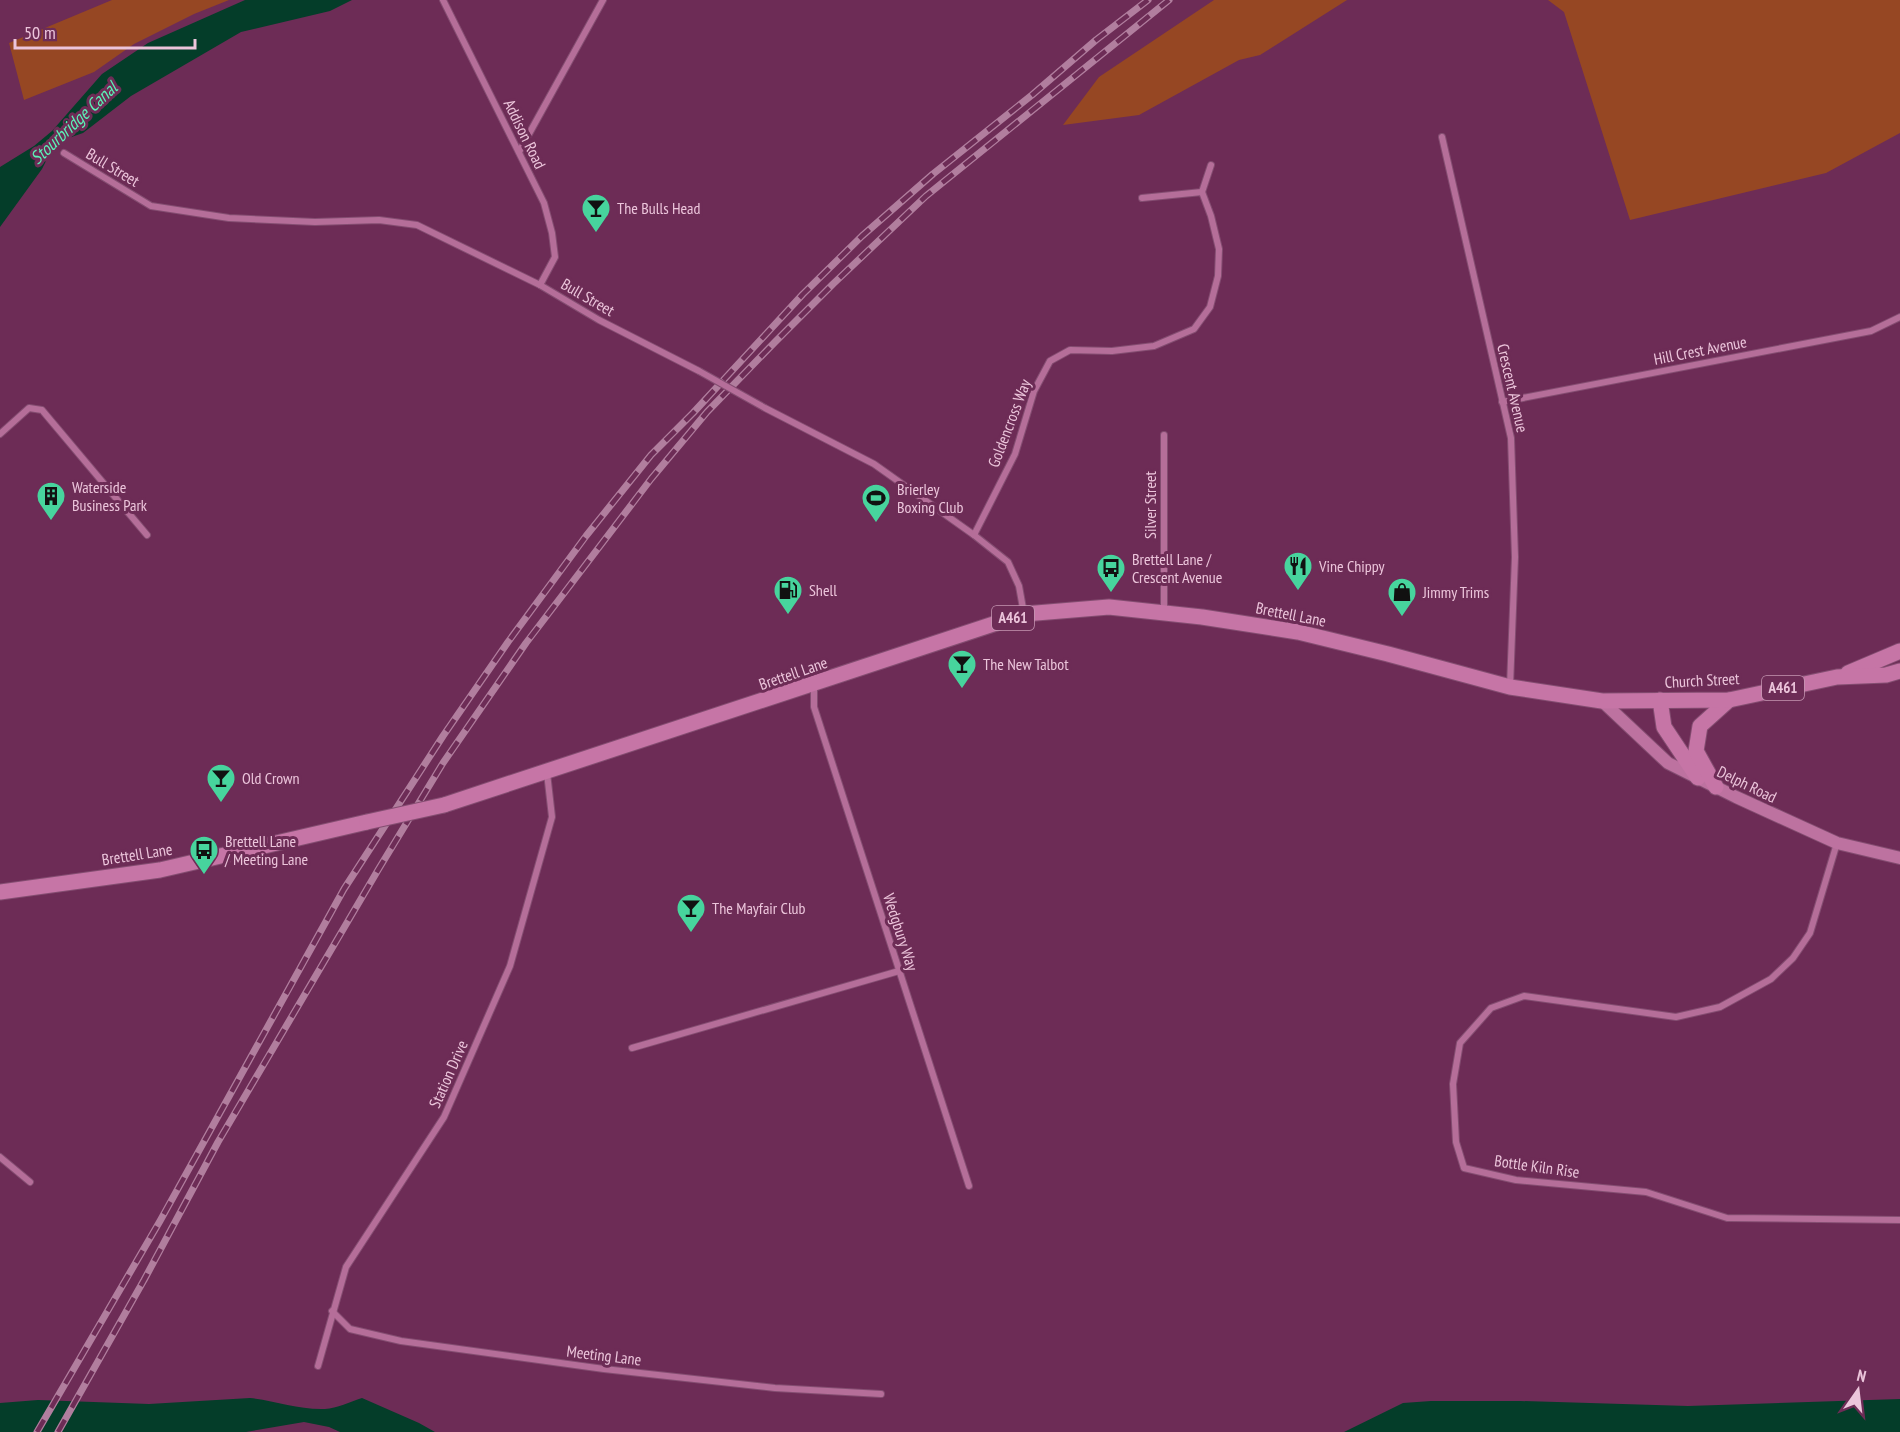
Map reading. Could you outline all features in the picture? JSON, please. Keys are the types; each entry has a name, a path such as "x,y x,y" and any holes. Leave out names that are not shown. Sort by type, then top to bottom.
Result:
{"main road":[{"name":"Brettell Lane","path":"0,892 160,870 444,806 1024,614 1109,607 1164,612 1298,632 1510,687 1602,701"},
{"name":"Church Street","path":"1837,677 1900,651"},
{"name":"Church Street","path":"1602,701 1730,700 1837,677 1886,675 1900,671"},
{"path":"1660,700 1664,728 1698,778"},
{"path":"1716,787 1696,751 1700,726 1730,700"},
{"name":"Delph Road","path":"1602,701 1668,763 1837,843 1900,858"}],"street":[{"name":"Addison Road","path":"443,0 544,203 552,233 555,257 540,285"},
{"path":"519,152 603,0"},
{"name":"Crescent Avenue","path":"1442,136 1511,438 1515,557 1510,687"},
{"name":"Bull Street","path":"64,153 151,206 229,218 315,222 380,220 417,225 540,285 599,320 874,465 974,535 1008,562 1019,586 1024,614"},
{"path":"1142,198 1202,192 1211,165"},
{"name":"Goldencross Way","path":"974,535 1016,454 1034,391 1050,361 1070,350 1112,351 1154,346 1194,329 1210,307 1218,276 1219,249 1202,192"},
{"name":"Hill Crest Avenue","path":"1502,402 1871,331 1900,317"},
{"path":"0,434 29,408 42,410 147,535"},
{"name":"Silver Street","path":"1164,435 1164,612"},
{"name":"Wedgbury Way","path":"814,685 814,707 969,1186"},
{"name":"Station Drive","path":"318,1366 346,1267 444,1118 510,966 552,818 547,772"},
{"name":"Bottle Kiln Rise","path":"1837,843 1810,933 1794,958 1771,979 1720,1007 1676,1017 1524,996 1491,1008 1460,1043 1453,1084 1456,1142 1464,1167 1516,1180 1646,1192 1727,1218 1900,1220"},
{"path":"632,1048 899,971"},
{"path":"0,1157 30,1182"},
{"name":"Meeting Lane","path":"332,1311 350,1329 400,1341 627,1372 775,1388 881,1394"}],"shaded area":[{"path":"112,0 229,0 194,14 134,44 94,72 24,100 9,43"},
{"path":"1214,0 1347,0 1260,55 1239,60 1139,115 1063,125 1099,77"},
{"path":"1548,0 1900,0 1900,133 1826,173 1630,220 1564,12"}],"water":[{"name":"Stourbridge Canal","path":"245,0 352,0 330,11 241,32 131,96 83,133 63,140 49,155 42,169 0,227 0,167 34,146 52,131 102,74 148,43"},
{"path":"250,1398 325,1409 362,1398 435,1432 340,1432 329,1427 304,1422 246,1432 0,1432 0,1403 38,1400 149,1404"},
{"path":"1900,1399 1900,1432 1344,1432 1403,1403 1431,1401 1688,1406"}],"railway":[{"path":"37,1432 160,1221 344,889 443,736 586,536 651,455 803,294 862,236 933,174 1148,0"},
{"path":"58,1432 144,1280 218,1142 443,763 526,643 651,479 707,412 775,342 926,196 1169,0"}],"place":[{"name":"The Bulls Head","path":"596,234"},
{"name":"Waterside Business Park","path":"51,522"},
{"name":"Brierley Boxing Club","path":"876,524"},
{"name":"Vine Chippy","path":"1298,592"},
{"name":"Brettell Lane / Crescent Avenue","path":"1111,594"},
{"name":"Shell","path":"788,616"},
{"name":"Jimmy Trims","path":"1402,618"},
{"name":"The New Talbot","path":"962,690"},
{"name":"Old Crown","path":"221,804"},
{"name":"Brettell Lane / Meeting Lane","path":"204,876"},
{"name":"The Mayfair Club","path":"691,934"}]}
